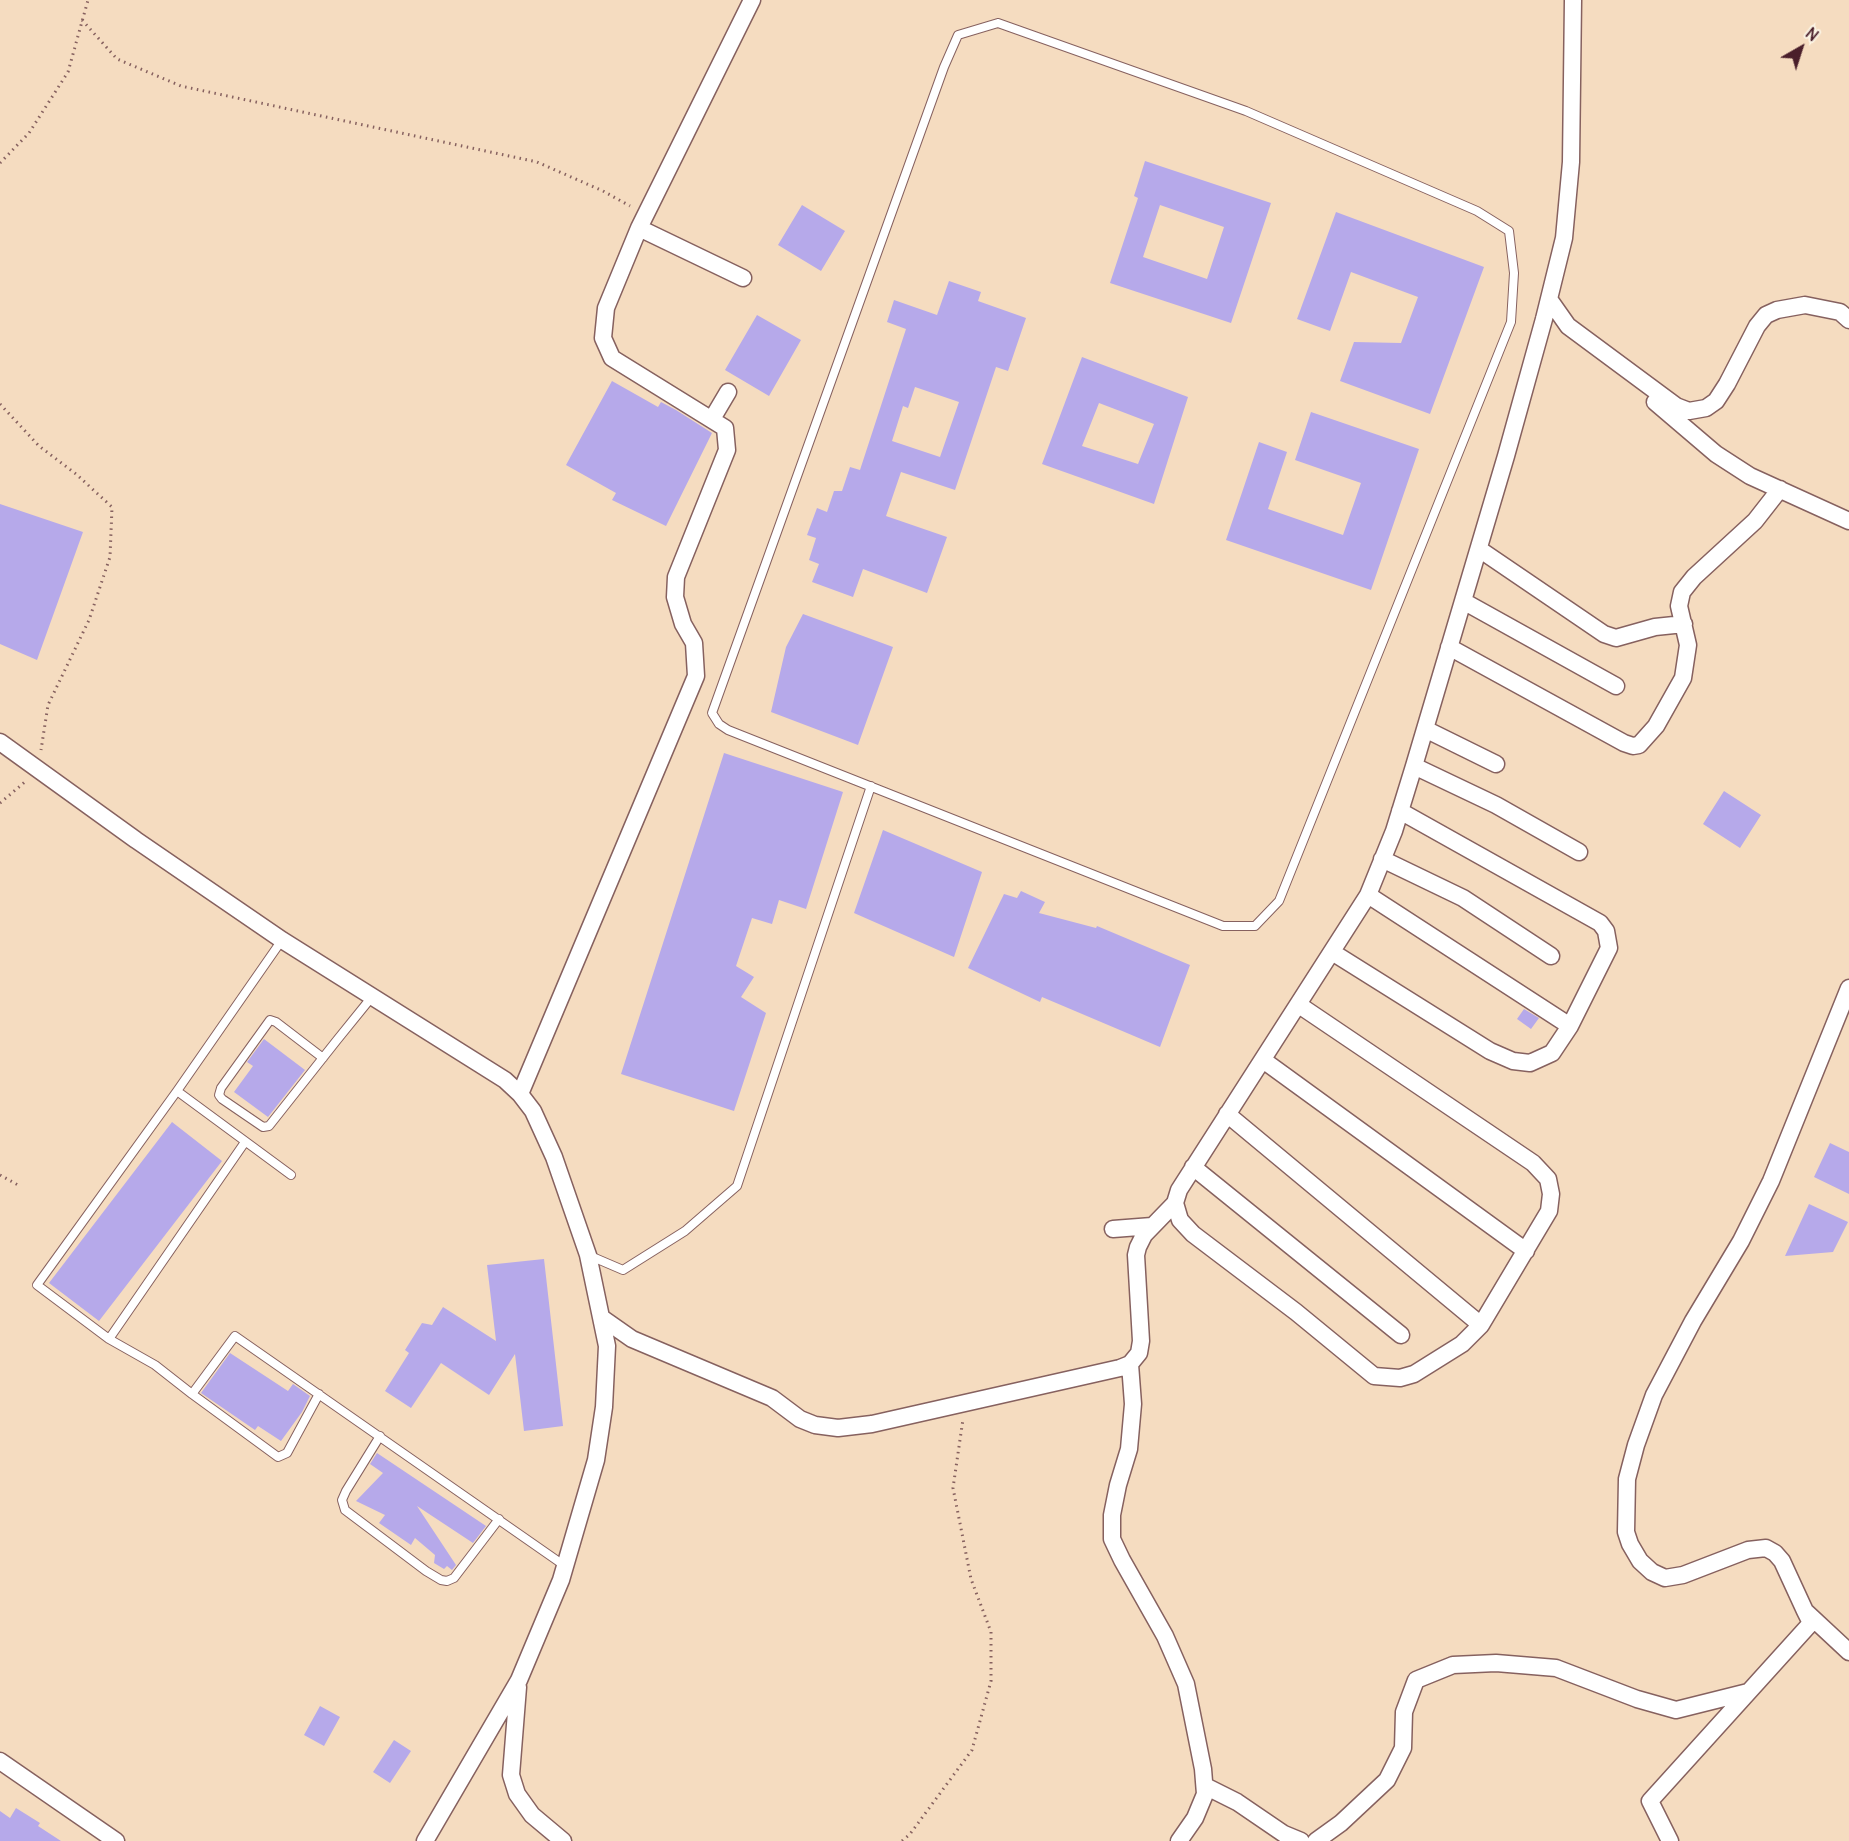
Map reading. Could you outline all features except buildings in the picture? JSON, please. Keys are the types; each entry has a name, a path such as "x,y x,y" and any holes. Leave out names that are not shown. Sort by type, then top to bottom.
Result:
{"street":[{"path":"520,1094 696,676 694,643 683,624 675,597 676,577 727,450 725,428 612,358 603,338 606,308 642,221 752,0"},
{"path":"602,1318 632,1339 772,1398 800,1419 815,1425 838,1428 872,1424 1130,1364 1138,1353 1141,1341 1136,1255 1144,1235 1175,1203 1179,1190 1193,1167 1368,895 1400,811 1479,549 1544,319 1564,238 1571,162 1573,0"},
{"path":"642,221 743,278"},
{"path":"1549,299 1568,326 1676,406 1689,411 1708,407"},
{"path":"1692,434 1708,407 1716,401 1728,384 1757,326 1766,315 1777,310 1805,305 1840,312 1849,320"},
{"path":"1544,319 1657,404 1716,454 1750,476 1849,521"},
{"path":"712,419 728,392"},
{"path":"1449,647 1633,746 1639,745 1656,726 1683,678 1689,645 1679,606 1683,592 1694,577 1755,521 1780,489"},
{"path":"1479,549 1604,634 1616,638 1655,627 1684,624"},
{"path":"1463,601 1616,686"},
{"path":"1425,729 1496,764"},
{"path":"0,742 136,840 282,940 505,1080 533,1111 554,1157 588,1255 607,1346 604,1407 596,1460 565,1566 519,1680 425,1841"},
{"path":"1414,766 1496,805 1579,852"},
{"path":"1332,952 1490,1052 1513,1061 1530,1063 1552,1053 1570,1026 1609,948 1606,931 1600,923 1400,811"},
{"path":"1382,859 1463,898 1551,956"},
{"path":"1368,895 1570,1026"},
{"path":"1670,1841 1650,1801 1811,1623 1782,1561 1766,1548 1748,1550 1683,1575 1665,1578 1652,1572 1640,1561 1626,1532 1627,1479 1635,1445 1654,1395 1693,1321 1741,1241 1771,1180 1849,988"},
{"path":"1175,1203 1180,1220 1193,1234 1296,1312 1374,1376 1400,1378 1414,1374 1462,1344 1481,1325 1549,1211 1551,1194 1548,1179 1533,1163 1299,1005"},
{"path":"1263,1060 1526,1251"},
{"path":"1227,1114 1481,1325"},
{"path":"1193,1167 1401,1335"},
{"path":"1113,1229 1152,1226"},
{"path":"1130,1364 1133,1404 1129,1449 1112,1515 1112,1539 1165,1636 1186,1684 1203,1769 1205,1794 1195,1818 1179,1841"},
{"path":"1805,1611 1849,1652"},
{"path":"1316,1841 1341,1823 1387,1780 1403,1748 1404,1712 1416,1680 1453,1665 1496,1663 1556,1668 1637,1699 1676,1710 1748,1692"},
{"path":"519,1680 511,1775 517,1794 532,1815 563,1841"},
{"path":"0,1761 94,1835 116,1841"},
{"path":"1204,1786 1237,1802 1284,1834 1301,1841"}],"lane":[{"path":"998,23 1235,107 1478,210 1509,231 1514,273 1511,322 1279,902 1255,926 1223,926 871,786 728,729 719,724 712,713 940,78 958,35 998,23"},
{"path":"588,1255 623,1270 685,1231 737,1186 871,786"},
{"path":"282,940 177,1091 37,1285 109,1339 155,1365 278,1457 287,1453 319,1394"},
{"path":"323,1058 276,1022 270,1020 221,1088 219,1095 222,1100 263,1127 268,1126 372,998"},
{"path":"177,1091 291,1176"},
{"path":"109,1339 245,1142"},
{"path":"192,1394 235,1336 565,1566"},
{"path":"380,1436 346,1491 342,1500 345,1510 426,1571 441,1580 447,1581 454,1578 499,1519"}],"path":[{"path":"0,163 29,133 68,72 88,0"},
{"path":"82,20 117,59 181,86 537,162 603,191 642,221"},
{"path":"0,404 39,446 76,474 112,507 110,557 89,620 48,705 39,770 0,803"},
{"path":"0,1175 18,1185"},
{"path":"902,1841 910,1834 972,1750 991,1681 991,1632 971,1579 953,1488 965,1402"}]}
